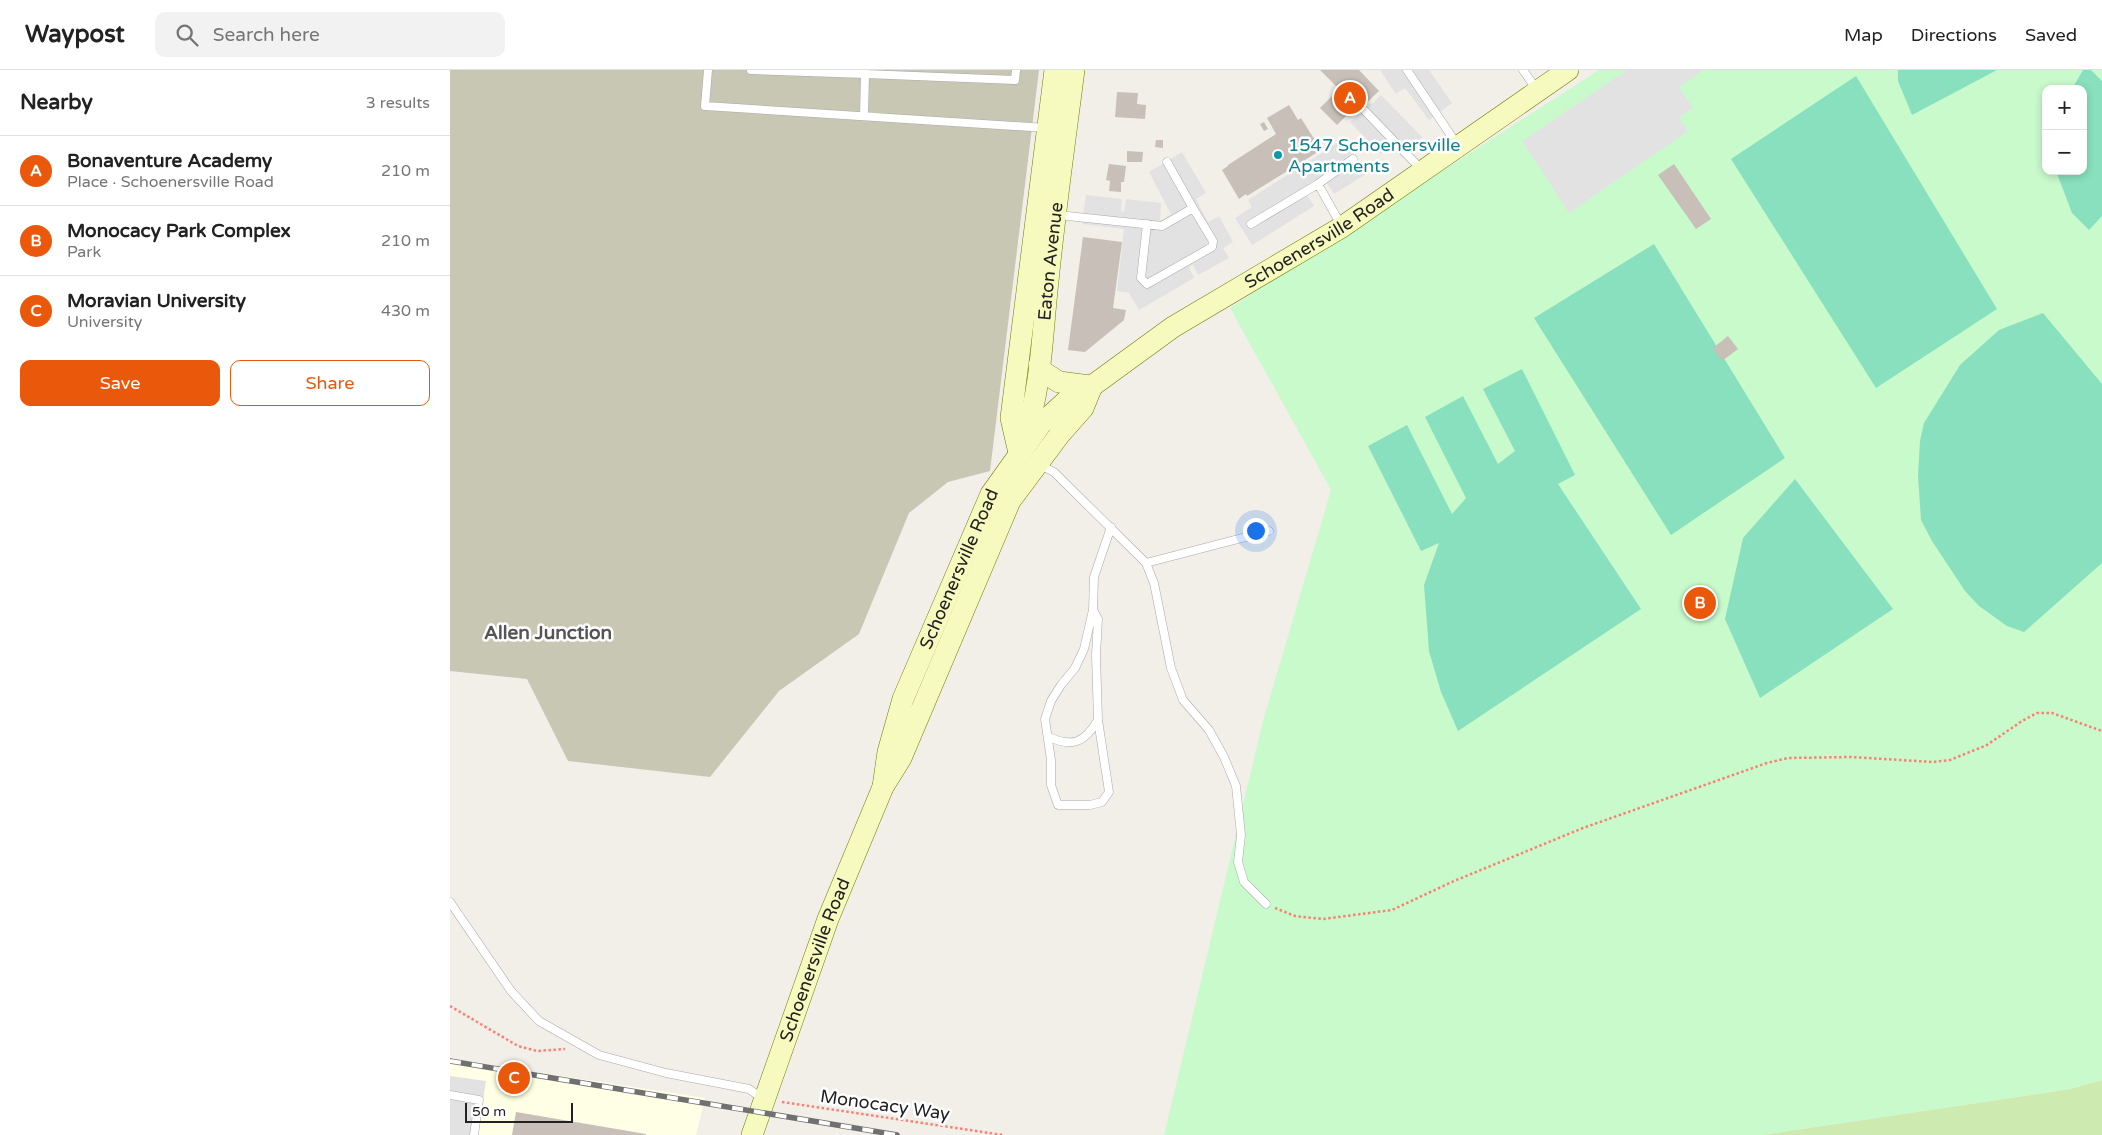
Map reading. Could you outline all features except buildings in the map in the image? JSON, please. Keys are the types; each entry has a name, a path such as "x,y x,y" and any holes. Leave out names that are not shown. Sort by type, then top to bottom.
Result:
{"main road":[{"name":"Eaton Avenue","path":"1028,459 1010,418 1055,70"},
{"name":"Eaton Avenue","path":"1010,501 1028,459 1074,70"},
{"name":"Schoenersville Road","path":"883,786 888,752 903,699 991,494 1028,459 1041,424 1074,394 1092,386 1194,313 1342,227 1459,148 1568,70"},
{"path":"1039,365 1040,370 1059,382 1092,386"},
{"name":"Schoenersville Road","path":"752,1135 828,919 883,786 901,758 1010,501"}],"lane":[{"path":"708,70 705,106 1049,128"},
{"path":"751,70 865,72 1015,80 1016,70"},
{"path":"1407,70 1459,148"},
{"path":"1523,70 1538,91"},
{"path":"864,115 865,72"},
{"path":"1365,111 1424,172"},
{"path":"1251,224 1318,184 1353,159"},
{"path":"1146,224 1141,278 1147,284 1212,247 1213,241 1167,162"},
{"path":"1318,184 1342,227"},
{"path":"1056,214 1162,226 1193,208"},
{"path":"1028,459 1054,472 1146,562 1154,584 1171,668 1184,700 1209,730 1224,757 1236,786 1240,835 1238,862 1244,882 1266,904"},
{"path":"1093,610 1098,619 1096,655 1098,720 1109,792 1102,802 1090,805 1058,806 1051,785 1049,737 1046,719 1051,701 1075,668 1084,649 1093,610 1094,577 1111,527"},
{"path":"1146,562 1269,531"},
{"path":"1049,737 1059,742 1073,743 1086,737 1098,720"},
{"path":"450,902 511,991 539,1021 599,1055 632,1065 749,1089 764,1100"},
{"path":"450,1095 479,1100 474,1135"}],"path":[{"path":"1266,904 1295,916 1323,919 1392,910 1454,881 1583,828 1767,763 1788,758 1851,757 1933,762 1950,760 1987,745 2022,721 2038,713 2052,713 2102,731"},
{"path":"450,1006 518,1046 537,1050 564,1049 574,1042"},
{"name":"Monocacy Way","path":"764,1100 1003,1135"}],"shaded area":[{"path":"450,70 1039,70 990,471 948,482 909,513 859,634 779,691 710,777 568,761 527,679 450,671"},
{"path":"1380,70 1429,70 1452,103 1429,120 1405,88 1396,94"},
{"path":"1627,70 1703,70 1679,87 1693,108 1679,118 1688,131 1569,213 1522,141"},
{"path":"1381,95 1422,137 1402,157 1391,146 1381,154 1350,122"},
{"path":"1344,139 1366,174 1334,194 1327,183 1307,195 1314,206 1252,245 1235,218 1252,207 1248,200"},
{"path":"1182,152 1206,193 1196,199 1208,222 1219,216 1233,242 1223,248 1229,258 1198,275 1193,265 1189,267 1194,278 1139,310 1129,293 1117,291 1124,229 1082,224 1086,195 1122,199 1121,211 1124,212 1126,199 1161,203 1160,219 1162,220 1171,214 1149,172"},
{"path":"450,1059 705,1098 696,1135 450,1135"},
{"path":"450,1076 486,1081 478,1135 450,1135"}],"green space":[{"path":"1599,70 2102,70 2102,1080 2070,1089 1762,1135 1164,1135 1264,717 1331,490 1230,308"},
{"path":"1898,70 1997,70 1912,115 1898,81"},
{"path":"2083,70 2091,70 2102,81 2102,216 2089,230 2072,213 2058,175 2087,175 2087,85 2074,85"},
{"path":"1856,76 1997,309 1876,388 1731,159"},
{"path":"1654,244 1785,458 1671,535 1534,318"},
{"path":"2043,313 2102,384 2102,563 2024,632 2007,626 1979,606 1965,591 1932,541 1921,520 1918,476 1920,441 1924,423 1960,365 1999,330"},
{"path":"1522,369 1575,475 1558,484 1641,609 1458,731 1441,692 1429,651 1424,585 1439,543 1421,551 1368,446 1407,425 1452,514 1466,498 1425,417 1463,396 1498,464 1515,451 1483,389"},
{"path":"1795,479 1893,609 1760,698 1725,619 1743,538"},
{"path":"2102,1080 2102,1135 1762,1135 2070,1089"}],"railway":[{"path":"450,1061 897,1135"}],"place":[{"name":"Bonaventure Academy","path":"1350,98"},
{"name":"1547 Schoenersville Apartments","path":"1278,155"},
{"name":"Monocacy Park Complex","path":"1700,603"},
{"name":"Moravian University","path":"514,1078"}],"district":[{"name":"Allen Junction","path":"548,633"}]}
